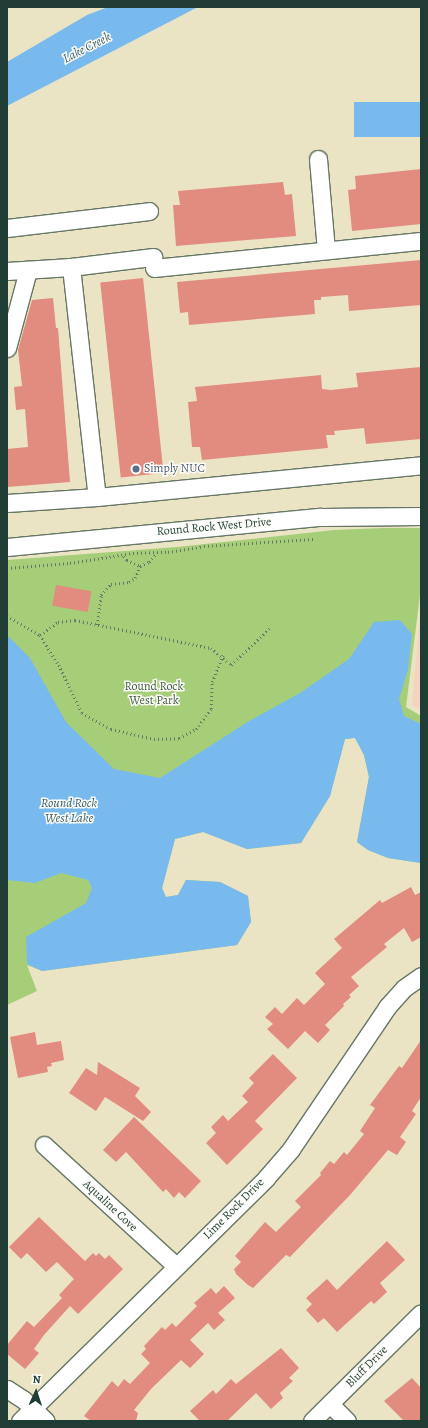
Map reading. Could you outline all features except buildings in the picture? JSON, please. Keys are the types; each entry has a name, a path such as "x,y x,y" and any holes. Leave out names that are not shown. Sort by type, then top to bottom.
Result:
{"street":[{"path":"318,159 326,250"},
{"path":"7,228 149,211"},
{"path":"7,271 154,263 326,250 421,240"},
{"path":"71,267 97,497"},
{"path":"7,348 28,270"},
{"path":"7,503 97,497 421,465"},
{"name":"Round Rock West Drive","path":"7,547 321,517 421,516"},
{"name":"Lime Rock Drive","path":"20,1421 266,1178 291,1149 387,1007 404,988 421,976"},
{"name":"Aqualine Cove","path":"44,1145 176,1266"},
{"name":"Bluff Drive","path":"312,1421 421,1313"},
{"path":"7,1389 33,1408 46,1421"},
{"path":"330,1404 347,1421"}],"path":[{"path":"7,568 124,556 133,553 158,553 204,546 314,539"},
{"path":"97,625 101,595 111,584 129,582 135,578 140,566 149,562 158,553"},
{"path":"124,556 127,560 140,566"},
{"path":"7,616 40,635 59,665 82,713 111,729 154,739 179,738 196,729 211,710 212,682 223,655"},
{"path":"40,635 53,625 68,619 211,648 223,655 231,666 271,627"}],"shaded area":[{"path":"421,602 421,710 412,705"}],"green space":[{"name":"Round Rock West Park","path":"421,528 421,587 406,707 421,716 421,863 388,858 368,850 357,842 369,777 364,755 355,738 345,739 330,796 301,843 247,849 203,832 175,839 162,888 166,897 178,895 186,880 220,882 248,896 251,922 237,945 42,971 27,965 37,991 7,1005 7,560 177,547 334,530"}],"water":[{"name":"Lake Creek","path":"108,7 198,7 7,106 7,62 87,15"},
{"path":"354,102 421,102 421,137 354,137"},
{"name":"Round Rock West Lake","path":"400,620 412,634 408,670 399,699 404,716 421,724 421,863 388,858 368,850 357,842 369,777 364,755 355,738 345,739 330,796 301,843 247,849 203,832 175,839 162,888 166,897 178,895 186,880 220,882 248,896 251,922 237,945 42,971 27,964 26,937 86,903 92,888 88,880 61,873 35,883 7,880 7,635 30,658 66,722 114,769 160,778 249,721 300,693 349,659 374,622"}],"place":[{"name":"Simply NUC","path":"136,469"}]}
